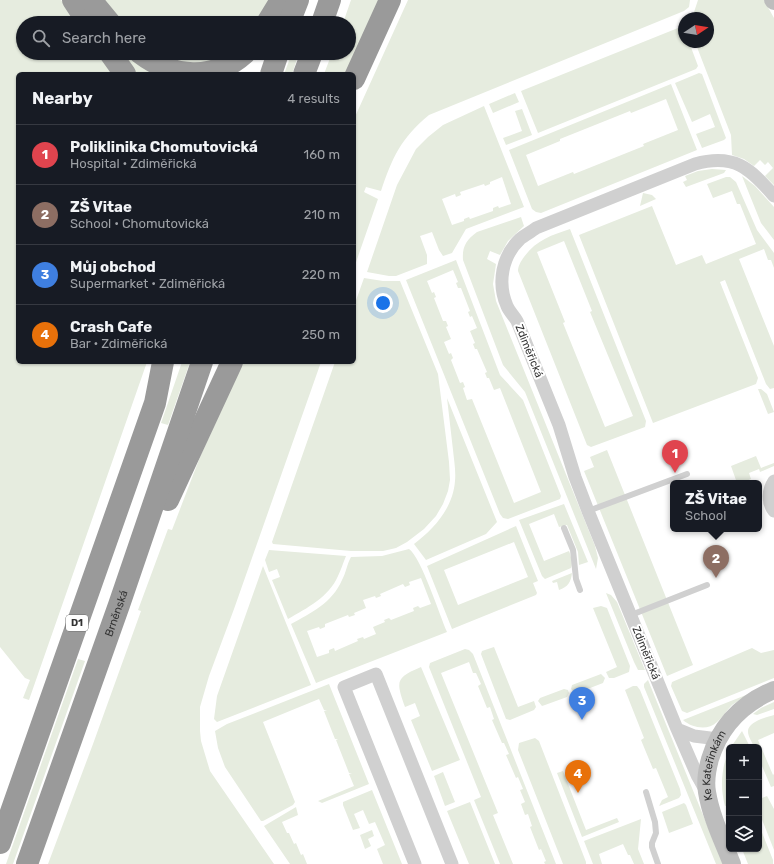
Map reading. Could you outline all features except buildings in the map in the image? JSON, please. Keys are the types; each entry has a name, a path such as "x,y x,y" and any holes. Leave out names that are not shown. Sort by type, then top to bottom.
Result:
{"highway":[{"path":"69,0 96,14"},
{"path":"73,0 96,14"},
{"path":"271,16 281,0"},
{"path":"292,16 298,0"},
{"path":"324,16 330,0"},
{"path":"356,75 390,0"},
{"path":"115,60 124,72"},
{"path":"152,60 163,67 182,72"},
{"path":"213,72 220,70 237,60"},
{"path":"272,72 276,60"},
{"path":"305,72 309,60"},
{"path":"155,403 162,364"},
{"name":"D1","path":"0,843 168,364"},
{"name":"Brněnská","path":"27,864 119,605 201,364"},
{"path":"119,605 231,364"}],"street":[{"name":"Zdiměřická","path":"707,792 697,775 677,729 588,511 575,477 559,425 517,321 507,306 503,291 502,276 504,263 509,254 519,240 536,228 684,168 704,162 721,160 738,164 756,176 774,196"},
{"path":"774,481 770,489 769,497 770,504 774,511"},
{"path":"415,864 344,687 376,674 452,864"},
{"name":"Ke Kateřinkám","path":"732,864 712,815 706,782 708,769 718,739 725,727 742,709 753,701 774,690"},
{"path":"677,729 694,736 718,739"}],"lane":[{"path":"671,480 687,474"},
{"path":"588,511 670,480"},
{"path":"564,528 573,550 576,579 580,590"},
{"path":"631,615 707,585"},
{"path":"646,792 655,822 656,833 652,842 652,847 658,864"}],"shaded area":[{"path":"0,0 61,0 74,16 16,16 16,60 106,60 115,72 16,72 16,364 146,364 29,700 23,698 30,680 25,678 0,647"},
{"path":"101,0 272,0 263,16 114,16"},
{"path":"351,0 383,0 351,72 325,72 329,60 356,60 356,16 345,16"},
{"path":"408,0 690,0 689,7 684,11 678,12 678,13 429,115 404,140 389,168 381,191 366,187 364,192 378,199 356,262 356,115"},
{"path":"698,0 764,0 774,18 774,185 765,176 773,168 768,162 765,165 760,160 754,166 744,159 732,155 731,135 697,48 714,48 714,12 694,12"},
{"path":"678,28 678,48 691,48 698,66 696,69 538,133 521,91"},
{"path":"124,60 135,60 151,72 133,72"},
{"path":"174,60 224,60 219,63 183,63"},
{"path":"289,60 297,60 293,72 285,72"},
{"path":"699,73 702,74 726,138 702,148 696,134 715,127 710,114 692,122 675,83"},
{"path":"671,84 697,150 541,213 532,209 509,150","holes":["666,99 678,130 643,144 644,146 574,174 573,172 538,186 526,155 560,141 560,139 630,111 631,113"]},
{"path":"515,93 519,102 493,113 489,104"},
{"path":"484,106 524,207 466,229 452,253 443,256 432,232 420,236 427,255 427,264 396,276 367,272 397,185 416,149 443,125","holes":["502,177 511,204 499,208 498,206 493,208 493,211 470,219 469,217 464,219 464,221 452,225 442,199 455,194 456,197 461,195 460,192 484,184 485,186"]},
{"path":"522,109 532,135 506,145 503,138 522,131 515,111"},
{"path":"712,169 726,170 724,173 686,187 683,182 687,180 685,176 698,171"},
{"path":"742,176 755,186 774,207 774,240 761,223"},
{"path":"730,177 736,182 757,230 774,253 774,268 771,260 768,260 764,249 739,259 774,346 774,388 770,389 766,384 725,280 720,282 758,378 756,384 653,423 579,235 652,206 676,265 702,255 706,264 756,244 740,204 737,204 732,191 713,198 707,184"},
{"path":"643,193 652,195 656,199 640,206"},
{"path":"521,217 524,226 508,241 500,255 490,251 487,259 496,264 493,284 496,301 595,546 598,558 596,569 525,392 503,365 463,260 463,251 466,244 477,232"},
{"path":"570,229 646,421 645,427 591,447 587,445 518,271 522,260 534,246 551,236","holes":["564,241 592,311 590,312 633,416 605,427 563,323 565,322 537,252"]},
{"path":"456,260 500,375 523,400 561,496 560,499 508,519 503,518 500,514 406,280","holes":["453,270 458,282 456,283 458,288 461,288 470,311 468,312 470,317 472,316 477,328 470,331 475,343 473,344 475,349 477,349 487,372 485,373 487,378 489,378 494,390 500,388 541,492 514,503 472,399 467,400 463,388 465,387 463,382 460,383 451,360 453,358 451,353 449,354 444,342 451,339 446,327 448,326 446,321 443,321 434,298 436,297 434,292 432,293 427,281"]},
{"path":"364,278 383,281 400,281 438,374 449,462 450,480 448,491 436,516 424,529 407,542 396,548 383,551 351,551 273,544 272,542 334,364 356,364 356,300"},
{"path":"181,364 189,364 168,425 161,423"},
{"path":"242,364 320,364 209,676 200,707 201,741 210,771 274,864 48,864 141,611 138,610 168,529 172,530 200,457"},
{"path":"758,389 761,389 767,394 774,412 768,414"},
{"path":"447,398 497,522 486,534 426,560 414,544 429,532 441,517 451,500 455,481 455,466"},
{"path":"607,450 693,665 667,676 584,471 594,467 590,457"},
{"path":"756,456 761,468 774,463 774,466 760,472 759,469 749,473 751,479 748,480 736,480 731,466"},
{"path":"564,504 588,562 579,565 578,552 567,525 559,527 554,514 529,524 544,561 569,551 572,566 571,568 545,579 542,576 519,520"},
{"path":"516,526 538,581 533,583 537,593 536,595 452,629 427,566","holes":["514,542 528,577 458,605 444,570"]},
{"path":"409,549 414,554 430,588 447,632 316,683 291,624 306,616 333,595 338,588 351,557 382,556","holes":["421,578 431,604 420,608 418,606 413,608 414,611 391,620 389,618 384,620 385,622 373,627 376,634 364,639 363,637 357,639 358,641 335,651 334,648 329,650 329,653 317,657 307,631 319,627 320,629 325,627 325,624 348,615 349,617 355,615 354,613 366,608 363,600 375,596 376,598 381,596 380,594 403,584 405,587 410,585 409,582"]},
{"path":"269,550 346,556 338,576 329,590 303,611 288,619 272,580 280,577 277,569 269,572 265,560"},
{"path":"263,566 311,685 217,722 214,719 217,696"},
{"path":"572,573 568,584 562,589 559,590 557,582 553,583 552,581"},
{"path":"606,593 611,595 617,602 645,670 638,670"},
{"path":"601,606 607,608 630,666 629,672 614,678 609,678 606,672 617,667 593,608"},
{"path":"494,647 518,707 534,701 536,707 534,710 510,720 506,719 481,654 482,651"},
{"path":"752,648 761,653 774,650 774,678 687,713 682,711 671,686 672,682"},
{"path":"465,649 469,650 473,654 556,864 545,864 544,862 546,861 541,849 539,850 530,827 532,826 528,814 525,815 521,804 525,802 520,790 523,789 518,777 516,778 506,755 509,754 504,743 502,743 492,720 494,719 490,707 487,708 478,686 481,684 476,673 473,673 469,662 441,673 498,813 493,815 513,864 500,864 474,800 481,797 429,667 430,663"},
{"path":"78,659 85,661 13,864 6,864"},
{"path":"421,667 460,760 432,771 411,720 420,716 415,703 405,707 399,686 400,681 406,674"},
{"path":"601,674 605,678 603,683 577,693 571,689 572,685"},
{"path":"648,680 723,864 716,864 644,687 644,684"},
{"path":"329,684 369,784 322,803 318,801 354,786 349,774 352,773 349,773 336,740 338,739 335,739 324,711 327,710 324,710 319,699 263,722 295,802 293,805 261,821 225,767 218,748 215,731 227,724"},
{"path":"633,686 637,686 640,690 680,789 681,795 679,798 659,806 662,800 668,797 656,768 653,769 641,740 644,738 625,690"},
{"path":"564,689 568,690 569,693 567,697 542,706 538,701 540,698"},
{"path":"751,693 732,705 719,720 709,727 695,727 683,720"},
{"path":"774,702 774,709 757,715 753,714 761,708"},
{"path":"774,715 774,733 758,740 760,744 752,744 749,737 749,728 751,725"},
{"path":"742,731 748,744 733,744"},
{"path":"535,738 539,741 586,864 563,864 518,750 519,743"},
{"path":"762,749 773,775 774,774 774,786 771,787 762,766"},
{"path":"726,758 725,806 722,792 724,764"},
{"path":"563,771 586,830 617,818 619,822 582,837 557,773"},
{"path":"443,772 455,802 445,806 434,776"},
{"path":"372,790 402,864 383,864 377,849 385,845 375,822 369,824 363,810 354,814 360,828 353,830 343,802"},
{"path":"767,796 774,809 774,850 762,820 762,798"},
{"path":"470,802 495,864 469,864 447,811"},
{"path":"684,803 693,824 669,833 662,812"},
{"path":"296,807 298,815 282,822 294,844 296,843 301,855 303,854 307,864 290,864 264,826"},
{"path":"641,819 638,849 644,864 634,864 623,844 599,854 602,864 593,864 584,841"},
{"path":"372,830 374,836 368,839 371,846 365,849 360,835"},
{"path":"762,832 773,860 773,864 748,864 743,852 762,852"}],"place":[{"name":"Poliklinika Chomutovická","path":"675,473"},
{"name":"ZŠ Vitae","path":"716,578"},
{"name":"Můj obchod","path":"582,720"},
{"name":"Crash Cafe","path":"578,793"}]}
